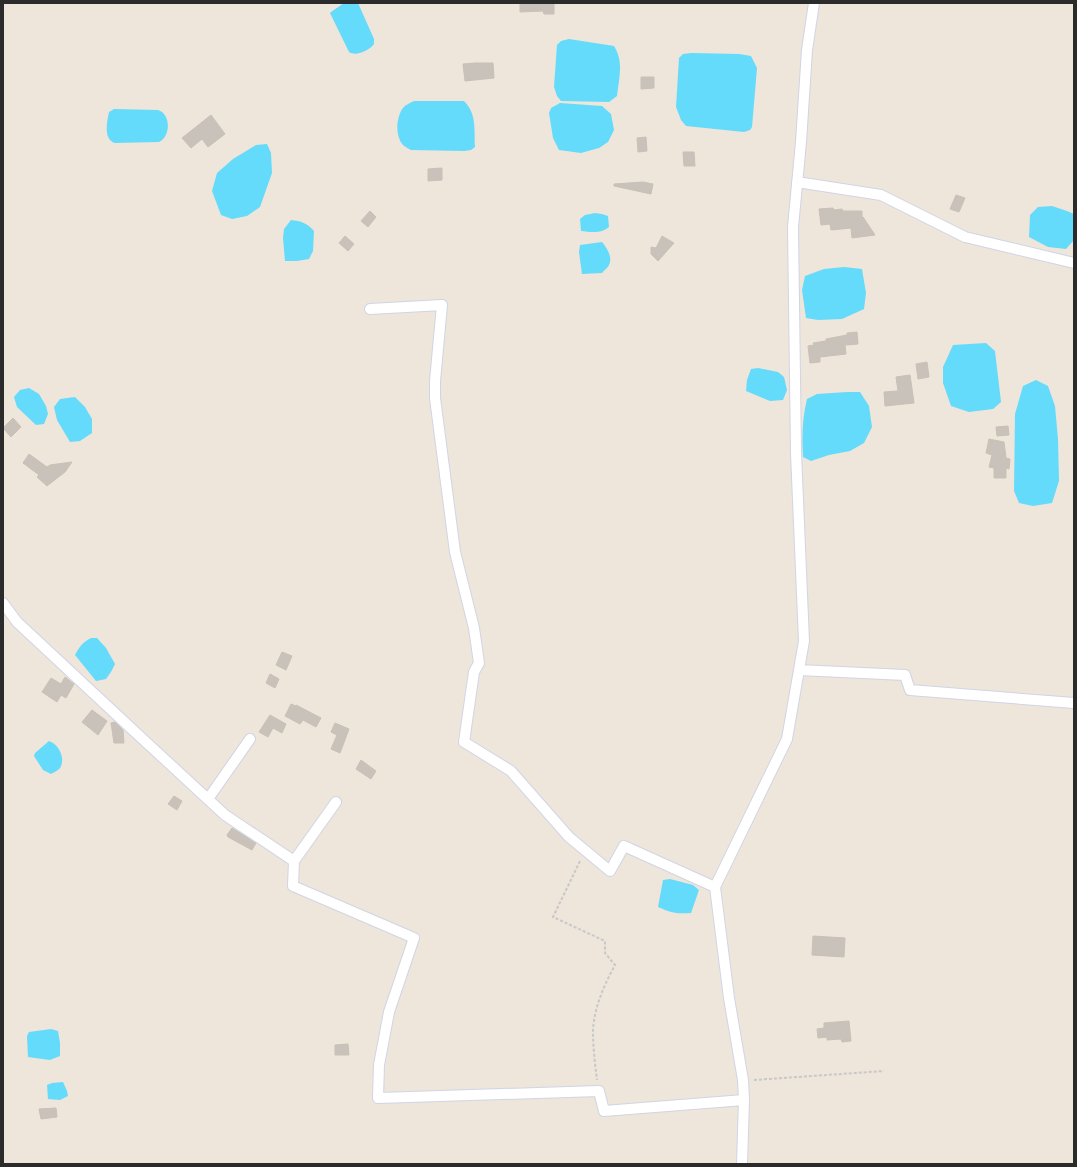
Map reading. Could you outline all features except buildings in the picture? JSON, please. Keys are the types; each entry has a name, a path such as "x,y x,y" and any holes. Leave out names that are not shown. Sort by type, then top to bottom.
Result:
{"street":[{"path":"742,1164 744,1100 743,1080 729,998 715,887 787,739 804,640 796,452 793,227 801,142 807,50 814,3"},
{"path":"797,182 880,195 965,237 1074,263"},
{"path":"370,309 442,305 435,381 436,398 455,552 474,628 478,663 474,672 464,742 511,771 569,837 610,871 624,846 715,887"},
{"path":"3,603 18,622 225,815 294,861"},
{"path":"799,670 905,675 910,690 1074,703"},
{"path":"208,799 250,739"},
{"path":"336,802 294,861 293,886 414,938 389,1012 379,1065 378,1098 599,1091 604,1111 744,1100"}],"path":[{"path":"585,850 553,917 605,941 605,953 615,965 605,984 594,1020 593,1031 595,1067 599,1091"},
{"path":"743,1080 884,1071"}],"water":[{"path":"344,3 358,3 374,39 374,44 363,52 355,54 349,52 330,13"},
{"path":"569,39 614,46 619,58 620,76 617,96 609,102 561,101 557,96 554,87 557,45 561,41"},
{"path":"683,54 739,54 751,56 757,68 752,127 750,130 744,132 686,126 681,120 676,107 679,58"},
{"path":"414,101 464,101 473,117 475,128 475,147 471,150 464,151 411,150 404,146 400,141 397,126 399,116 404,107"},
{"path":"560,103 602,106 611,114 614,130 608,142 599,148 581,153 559,150 553,138 549,113 551,108"},
{"path":"114,109 158,110 162,112 168,125 166,135 159,142 115,143 111,141 107,134 107,120 109,112"},
{"path":"267,144 271,153 272,173 260,207 247,216 232,219 221,215 212,191 217,173 233,159 256,145"},
{"path":"1052,206 1074,214 1074,240 1066,249 1048,247 1029,237 1030,215 1038,207"},
{"path":"595,213 608,216 609,227 599,232 581,231 580,219 585,215"},
{"path":"291,220 304,223 314,231 313,251 309,259 285,261 283,238 284,229"},
{"path":"602,242 610,256 608,266 602,273 582,274 579,252 580,245"},
{"path":"844,267 862,269 866,293 864,309 842,319 818,320 806,318 802,290 805,276 824,269"},
{"path":"986,343 995,351 1001,402 993,409 969,412 951,406 943,383 943,367 953,345"},
{"path":"758,368 778,372 784,377 787,390 783,400 770,401 746,391 747,380 751,369"},
{"path":"1036,380 1048,386 1055,406 1058,439 1059,481 1052,503 1033,506 1019,503 1014,491 1015,414 1023,386"},
{"path":"29,388 39,394 46,406 48,414 44,424 36,425 17,407 14,397 20,390"},
{"path":"860,392 869,406 872,427 864,443 850,451 829,455 811,461 803,457 802,442 804,414 807,399 817,394"},
{"path":"75,397 85,407 92,419 92,433 80,441 70,442 57,420 54,407 60,399"},
{"path":"91,638 97,638 106,648 115,664 106,679 96,681 75,655 82,645"},
{"path":"49,741 58,748 62,758 62,762 58,770 51,774 43,770 34,756 35,753"},
{"path":"670,879 693,885 699,890 691,913 674,913 658,907 663,880"},
{"path":"51,1029 58,1031 60,1056 50,1060 28,1057 27,1036 29,1032"},
{"path":"63,1082 68,1096 60,1100 48,1099 47,1085"}]}
